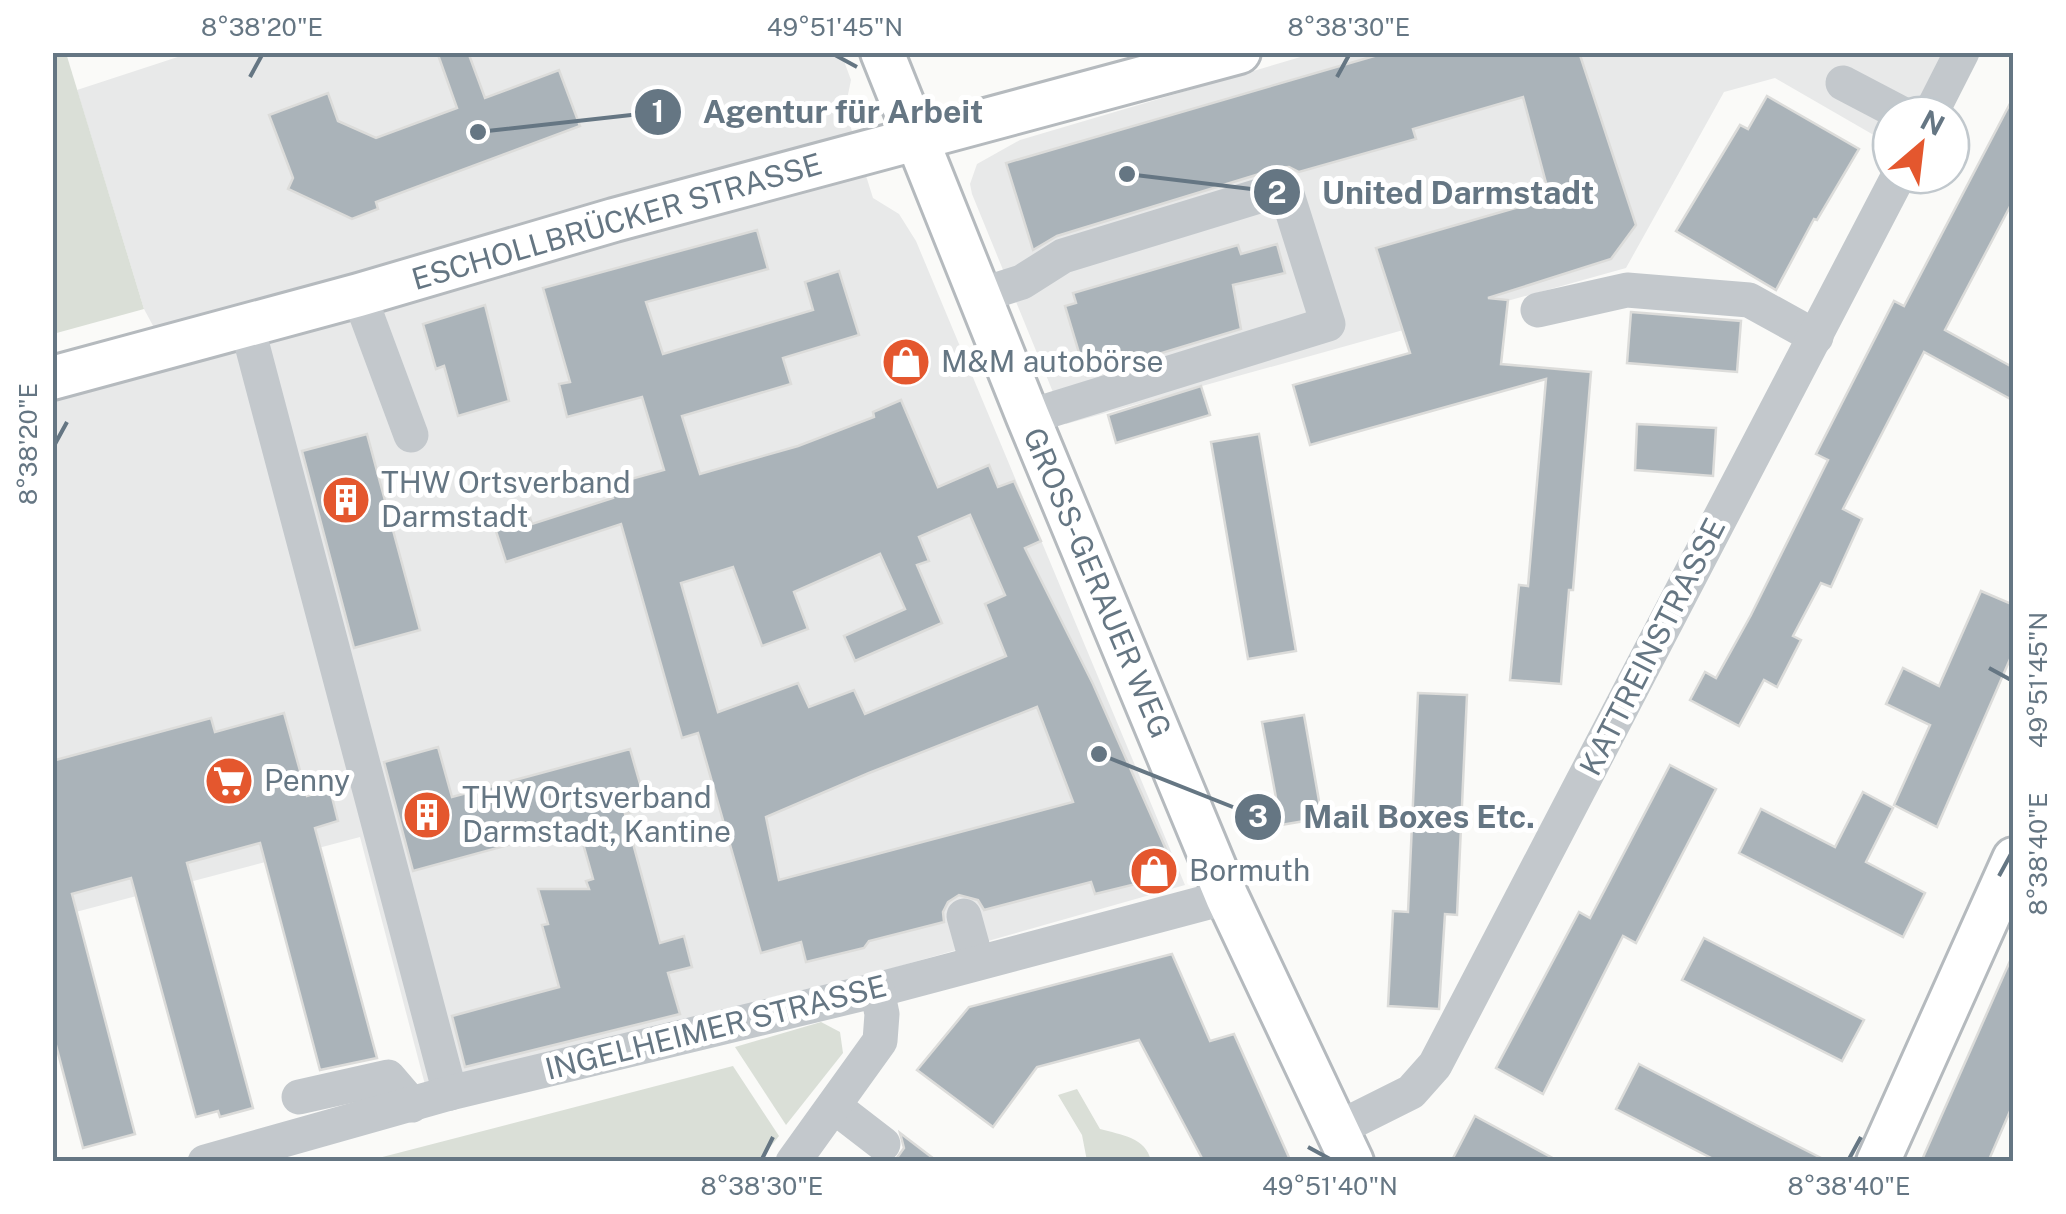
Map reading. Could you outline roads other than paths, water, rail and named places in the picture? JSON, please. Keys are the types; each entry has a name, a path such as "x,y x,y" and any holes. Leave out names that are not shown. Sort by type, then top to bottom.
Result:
{"main road":[{"name":"GROSS-GERAUER WEG","path":"882,52 1227,896 1344,1145"},
{"name":"ESCHOLLBRÜCKER STRASSE","path":"52,378 359,295 614,220 916,140 1177,61 1239,52"},
{"path":"1878,1162 2014,859"}],"street":[{"path":"1940,95 1962,52"},
{"path":"1844,83 1871,97"},
{"path":"981,295 1022,282 1064,256 1285,188 1328,324 1028,416"},
{"name":"KATTREINSTRASSE","path":"1344,1145 1412,1092 1435,1065 1889,195"},
{"path":"1538,310 1628,290 1749,300 1816,336"},
{"path":"359,295 411,435"},
{"path":"247,326 450,1094"},
{"name":"INGELHEIMER STRASSE","path":"205,1162 725,1012 877,990 1227,896"},
{"path":"964,916 977,963"},
{"path":"794,1162 880,1041 882,1014 877,990"},
{"path":"299,1097 388,1078 412,1105"},
{"path":"835,1107 883,1144"}],"place":[{"name":"Agentur für Arbeit","path":"478,132"},
{"name":"United Darmstadt","path":"1127,174"},
{"name":"M&M autobörse","path":"906,362"},
{"name":"THW Ortsverband Darmstadt","path":"346,500"},
{"name":"Mail Boxes Etc.","path":"1099,754"},
{"name":"Penny","path":"229,781"},
{"name":"THW Ortsverband Darmstadt, Kantine","path":"427,815"},
{"name":"Bormuth","path":"1154,871"}]}
